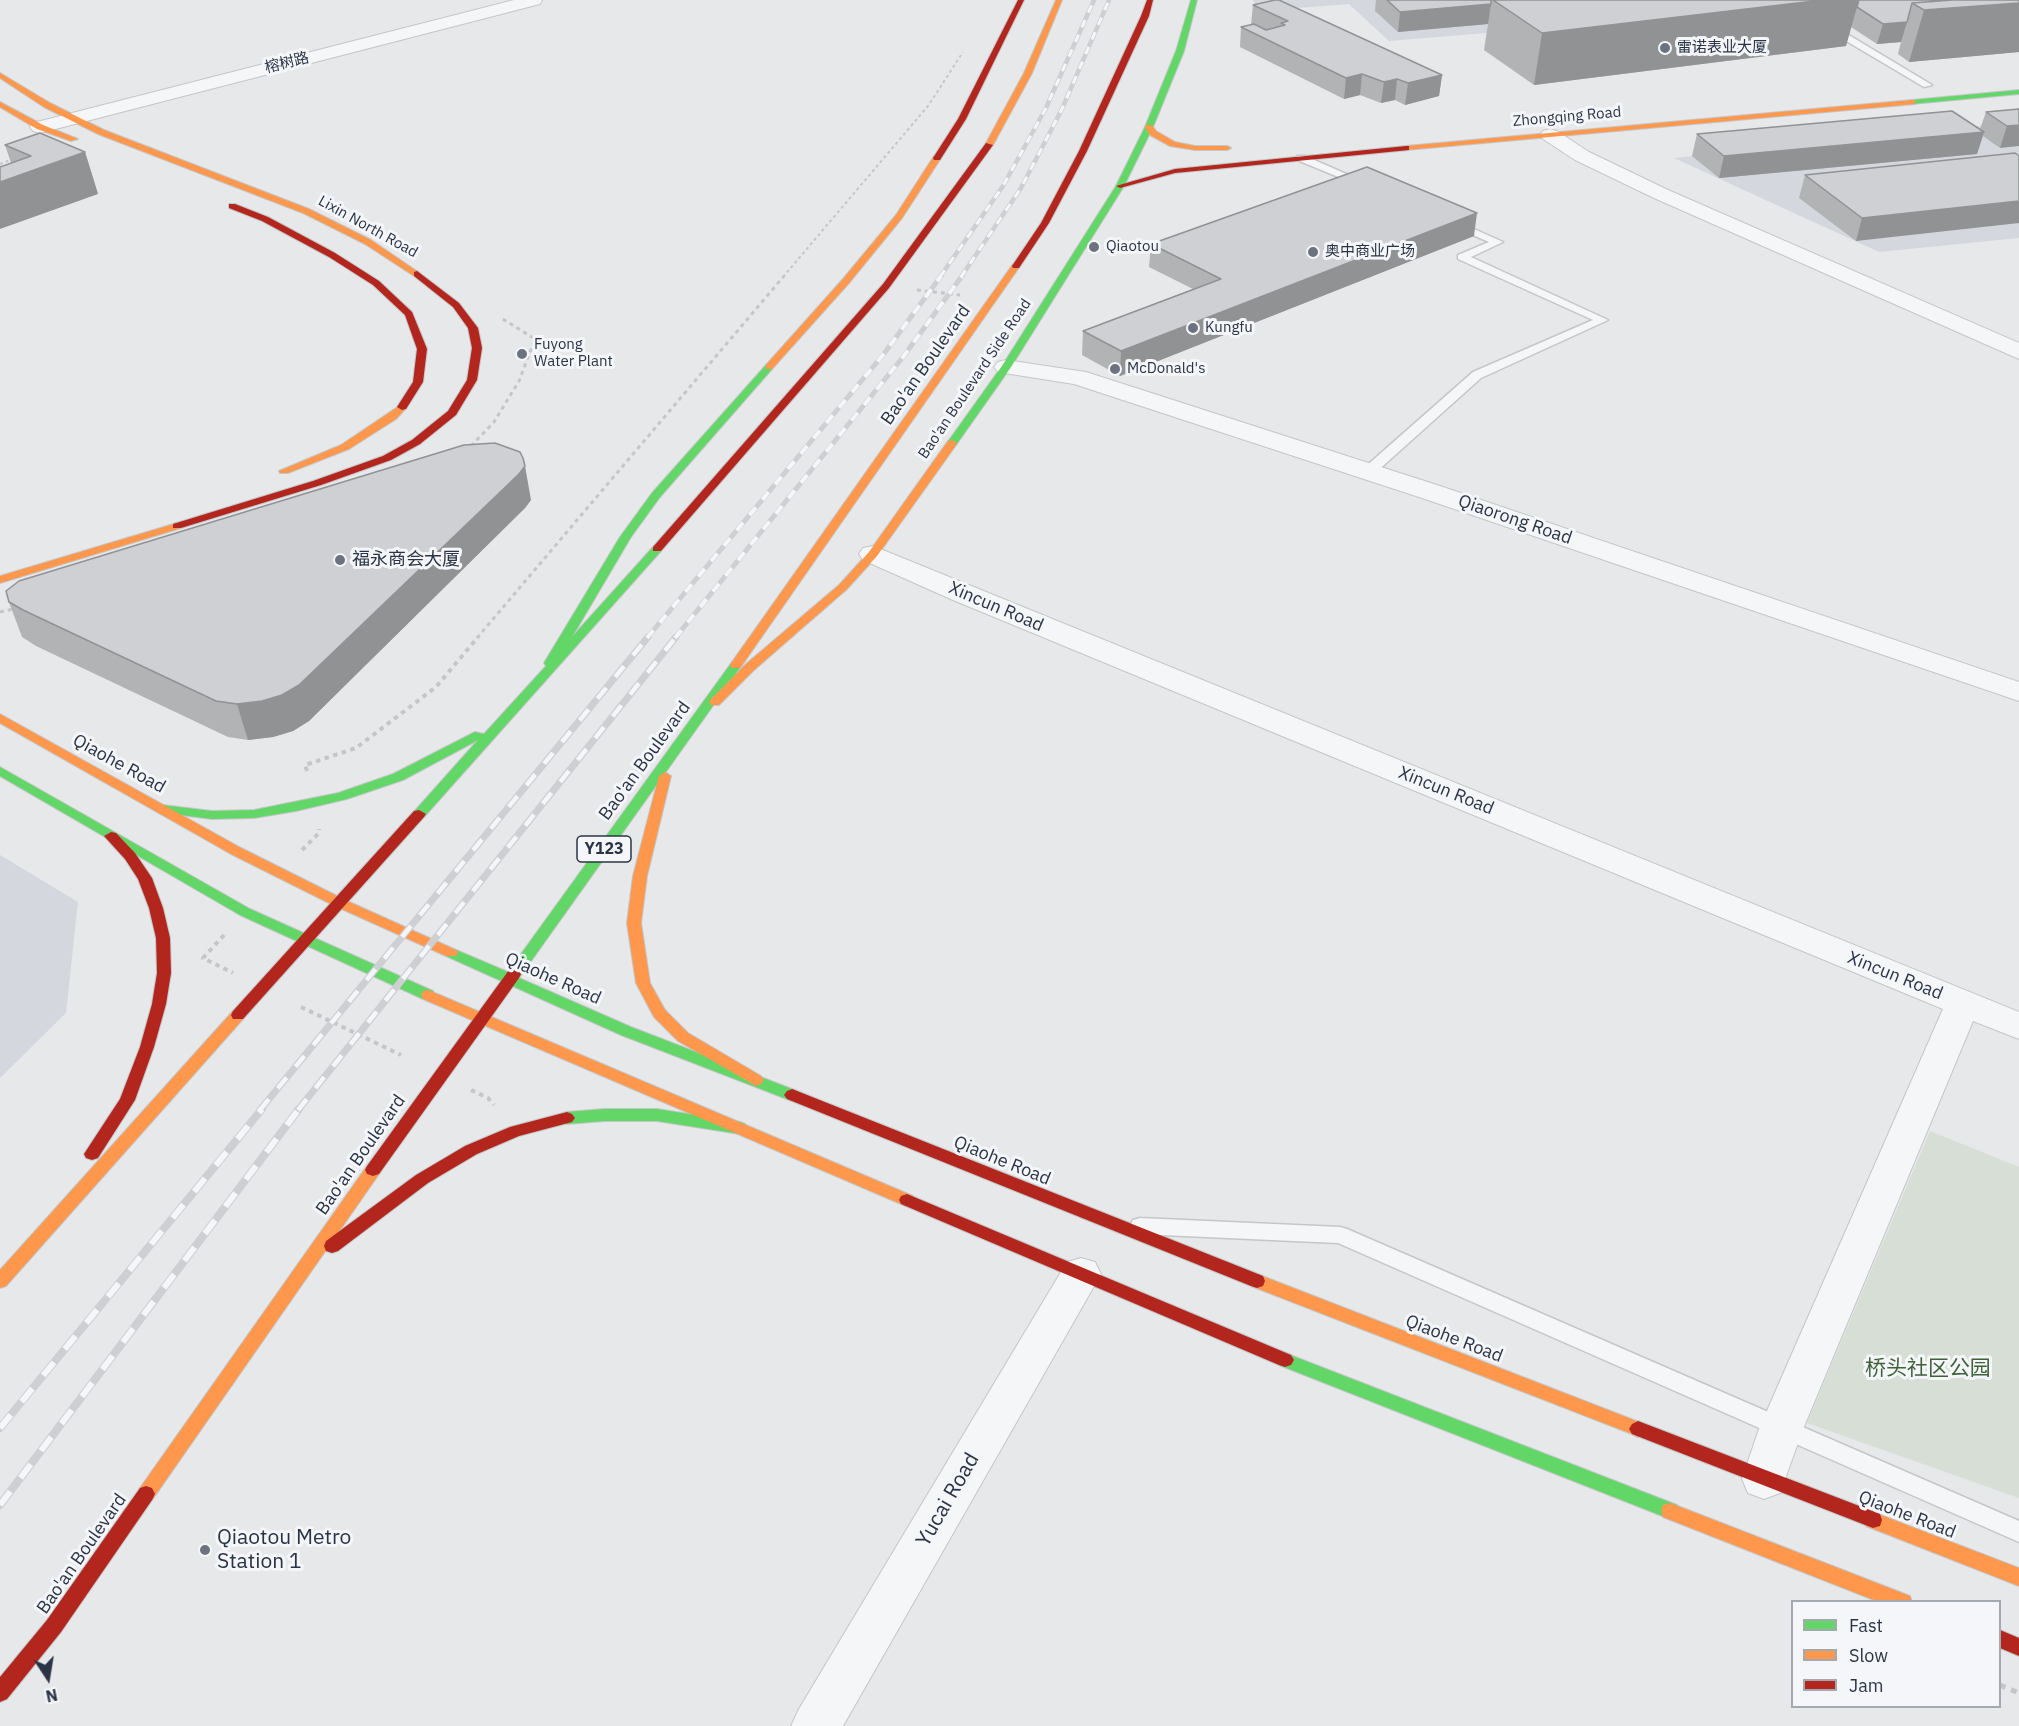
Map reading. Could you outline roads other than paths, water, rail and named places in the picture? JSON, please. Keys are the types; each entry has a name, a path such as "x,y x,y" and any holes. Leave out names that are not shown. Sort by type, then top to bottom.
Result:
{"main road":[{"path":"543,676 626,537 656,495 838,290 899,216 962,119 1021,0"},
{"path":"0,1281 779,413 886,286 989,146 1028,73 1059,0"},
{"name":"Bao'an Boulevard","path":"3,1697 480,1019 699,718 919,407 1045,223 1083,151 1145,16 1150,0"},
{"name":"Bao'an Boulevard Side Road","path":"699,718 750,667 843,586 873,554 1006,367 1120,186 1149,127 1180,51 1194,0"},
{"name":"Lixin North Road","path":"0,75 72,118 150,152 306,211 368,242 430,282 456,305 473,328 477,360 472,380 452,413 416,442 387,458 327,480 0,580"},
{"path":"1903,87 1932,85"},
{"name":"Zhongqing Road","path":"1120,186 1150,177 1200,167 2019,92"},
{"path":"0,104 40,128 87,144"},
{"path":"1149,127 1153,134 1162,139 1185,147 1210,149 1243,147"},
{"path":"1376,135 1390,150"},
{"path":"214,199 265,219 332,255 376,283 396,299 409,314 422,349 418,382 403,406 392,417 345,447 271,475"},
{"name":"Qiaohe Road","path":"0,718 236,851 340,903 626,1031 756,1080 1112,1225 2019,1577"},
{"path":"162,809 212,815 254,814 342,796 408,772 450,752 502,722"},
{"path":"669,759 640,876 634,923 636,954 642,982 659,1013 683,1037 756,1080"},
{"path":"0,771 245,912 480,1019 1275,1356 1898,1600"},
{"path":"23,1253 127,1100 147,1047 159,1004 164,973 162,938 156,908 145,878 130,856 111,836"},
{"path":"303,1270 370,1215 422,1179 471,1150 515,1131 558,1119 604,1114 657,1115 740,1128"},
{"path":"2001,1639 2019,1647"}],"street":[{"name":"榕树路","path":"40,128 534,0"},
{"path":"1550,135 1582,156 1661,194 2019,352"},
{"name":"Qiaorong Road","path":"1006,367 1078,377 1369,471 2019,692"},
{"name":"Xincun Road","path":"873,554 963,594 2019,1026"},
{"path":"1764,1479 1781,1429 1963,1003"},
{"name":"Yucai Road","path":"816,1726 1080,1274"}],"lane":[{"path":"1816,20 1932,85"},
{"path":"1302,158 1374,189"},
{"path":"1369,471 1477,375 1602,320 1462,257 1498,242 1446,220"},
{"path":"1112,1225 1340,1235 2019,1532"}],"railway":[{"path":"940,277 1003,186 1046,108 1094,0"},
{"path":"961,277 1021,188 1062,109 1109,0"},
{"path":"647,638 883,355 941,276"},
{"path":"675,638 903,357 962,276"},
{"path":"260,1110 648,637"},
{"path":"298,1110 676,637"},
{"path":"0,1428 262,1109"},
{"path":"0,1505 299,1109"}],"place":[{"name":"雷诺表业大厦","path":"1665,48"},
{"name":"Qiaotou","path":"1094,247"},
{"name":"奥中商业广场","path":"1313,252"},
{"name":"Kungfu","path":"1193,328"},
{"name":"Fuyong Water Plant","path":"522,354"},
{"name":"McDonald's","path":"1115,369"},
{"name":"福永商会大厦","path":"340,560"},
{"name":"Qiaotou Metro Station 1","path":"205,1550"}],"park label":[{"name":"桥头社区公园","path":"1928,1369"}]}
